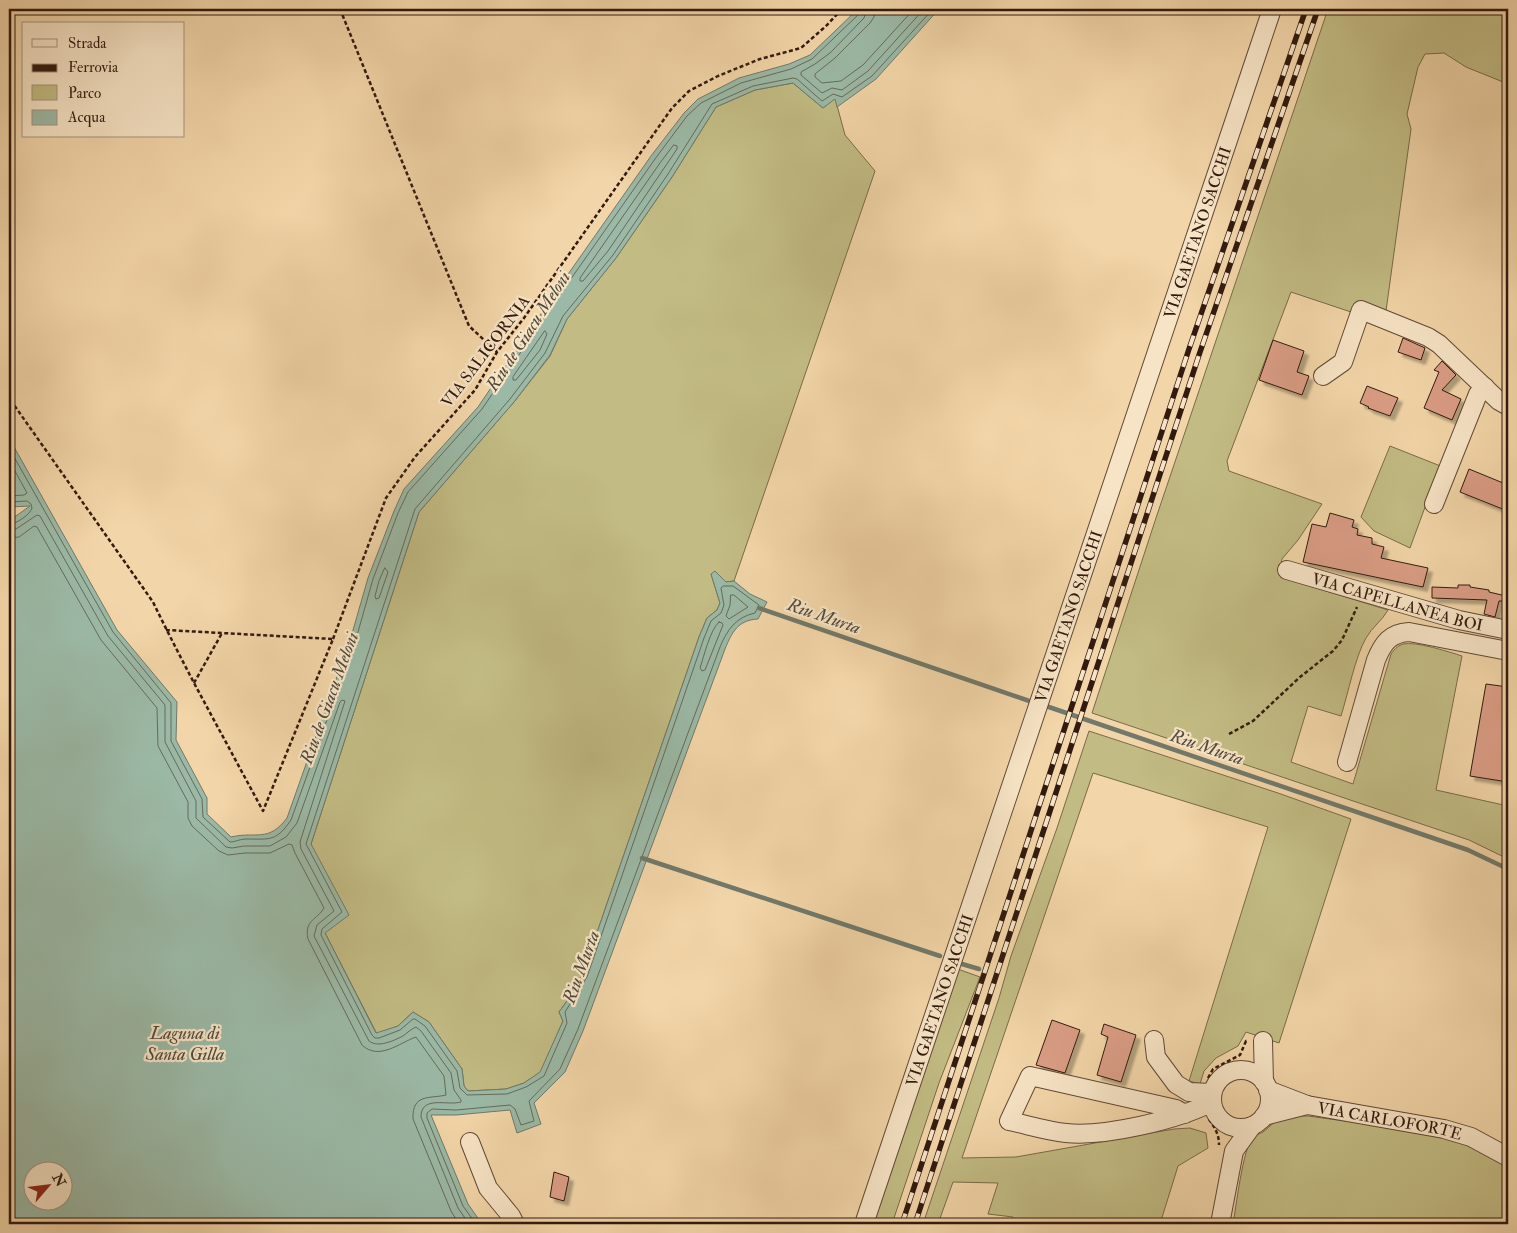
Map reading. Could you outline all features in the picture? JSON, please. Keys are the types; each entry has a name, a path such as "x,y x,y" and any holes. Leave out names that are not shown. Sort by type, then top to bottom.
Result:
{"street":[{"name":"VIA GAETANO SACCHI","path":"864,1224 1041,692 1272,9"},
{"path":"1323,376 1343,362 1361,310 1428,337 1439,344 1499,401 1508,406"},
{"path":"1434,504 1478,394 1484,387"},
{"name":"VIA CAPELLANEA BOI","path":"1287,570 1459,620 1508,630"},
{"path":"1347,762 1376,660 1387,639 1402,632 1409,632 1508,650"},
{"path":"1154,1040 1156,1057 1176,1084 1188,1092 1208,1098 1214,1111 1227,1125 1236,1128 1307,1105"},
{"path":"1226,1150 1258,1121 1268,1108 1270,1099 1266,1086 1263,1041 1239,1070"},
{"path":"1185,1114 1176,1110 1030,1076 1010,1121 1066,1133 1108,1132 1185,1114 1208,1098 1216,1084 1230,1072 1248,1071 1257,1075 1266,1086"},
{"name":"VIA CARLOFORTE","path":"1266,1086 1307,1105 1444,1129 1471,1137 1508,1157"},
{"path":"1220,1224 1227,1125"},
{"path":"470,1142 488,1188 516,1224"}],"path":[{"path":"340,9 469,326 497,352"},
{"name":"VIA SALICORNIA","path":"194,683 263,810 333,639 386,498 415,458 474,390 497,352 524,318 672,108 690,91 718,76 760,59 801,48 842,9"},
{"path":"9,394 14,405 152,602 194,683"},
{"path":"1229,734 1253,721 1300,677 1333,652 1342,640 1357,607 1368,594"},
{"path":"166,630 333,639"},
{"path":"194,683 222,633"},
{"path":"1226,1150 1216,1128 1209,1119 1205,1083 1213,1069 1240,1055 1246,1041 1258,1046"}],"green space":[{"path":"1328,9 1508,9 1508,84 1466,67 1444,53 1425,54 1418,67 1407,114 1411,129 1386,311 1357,301 1354,313 1291,292 1227,461 1229,471 1322,504 1298,540 1282,559 1279,573 1303,584 1388,610 1368,634 1362,646 1341,716 1308,706 1291,762 1353,784 1393,651 1397,647 1408,643 1432,647 1462,656 1436,790 1508,806 1508,859 1469,840 1092,713"},
{"path":"793,83 823,108 835,98 845,135 875,171 734,581 726,582 711,574 720,603 717,610 707,618 699,637 582,976 559,1012 563,1021 541,1072 524,1083 506,1089 468,1091 464,1086 462,1069 429,1022 413,1012 398,1026 377,1034 325,933 311,844 419,512 514,402 550,356 567,319 616,258 672,177 716,107 755,90"},
{"path":"1390,446 1443,467 1428,499 1410,548 1374,531 1361,517"},
{"path":"1089,731 1351,819 1279,1043 1246,1032 1238,1046 1216,1058 1204,1071 1200,1084 1189,1081 1268,827 1093,773 962,1158 1016,1157 1174,1129 1190,1128 1206,1133 1208,1148 1178,1166 1160,1224 1012,1224 1013,1217 988,1214 998,1183 953,1182 938,1224 923,1224 999,998 1011,956 1057,828"},
{"path":"955,968 980,977 939,1083 892,1224 873,1224"},
{"path":"1285,1116 1308,1116 1419,1131 1466,1144 1508,1166 1508,1224 1233,1224 1243,1165 1249,1143 1254,1136 1263,1132"}],"water":[{"name":"Laguna di Santa Gilla","path":"858,9 939,9 876,79 837,107 835,99 823,108 793,83 755,90 716,107 672,177 616,258 567,319 550,355 514,402 419,512 311,844 349,915 325,933 376,1033 398,1026 413,1012 429,1022 462,1069 464,1086 468,1091 506,1089 524,1083 540,1072 563,1021 559,1012 582,976 699,637 707,618 717,610 720,603 711,574 715,571 726,582 734,581 750,594 767,602 758,619 741,624 733,632 728,643 583,1031 565,1072 534,1103 541,1124 517,1133 510,1110 456,1115 431,1115 468,1204 482,1224 9,1224 9,521 30,506 9,507 9,438 117,630 177,702 176,740 207,798 207,814 231,837 262,835 274,831 287,818 351,637 368,578 404,489 478,407 564,280 651,156 684,113 698,99 739,78 789,64 810,55"}],"building":[{"path":"1403,338 1425,348 1421,360 1398,352"},
{"path":"1273,340 1304,351 1297,372 1309,376 1302,395 1259,380"},
{"path":"1442,361 1456,375 1442,390 1461,399 1452,420 1424,408 1439,372 1434,370"},
{"path":"1367,386 1398,398 1390,416 1360,403"},
{"path":"1469,469 1508,485 1508,503 1505,510 1460,492"},
{"path":"1330,513 1354,520 1352,527 1358,529 1357,535 1372,538 1372,544 1384,547 1381,558 1428,568 1423,587 1303,562 1312,524 1326,527"},
{"path":"1458,585 1470,585 1470,587 1489,590 1489,592 1506,596 1505,601 1499,601 1495,617 1484,614 1487,600 1432,598 1432,587 1458,588"},
{"path":"1486,684 1508,687 1508,782 1470,776"},
{"path":"1052,1020 1080,1030 1065,1073 1036,1065"},
{"path":"1104,1024 1136,1035 1121,1082 1097,1075 1108,1037 1101,1034"},
{"path":"554,1172 569,1177 564,1201 550,1197"}],"waterway":[{"name":"Riu Murta","path":"759,608 1035,703"},
{"name":"Riu Murta","path":"1043,705 1468,850 1508,869"},
{"path":"642,858 940,956"},
{"path":"962,964 979,969"}],"railway":[{"path":"902,1224 1189,349 1306,9"},
{"path":"915,1224 1199,355 1318,9"}],"water label":[{"name":"Riu de Giacu Meloni","path":"528,331"},
{"name":"Riu de Giacu Meloni","path":"329,698"}]}
